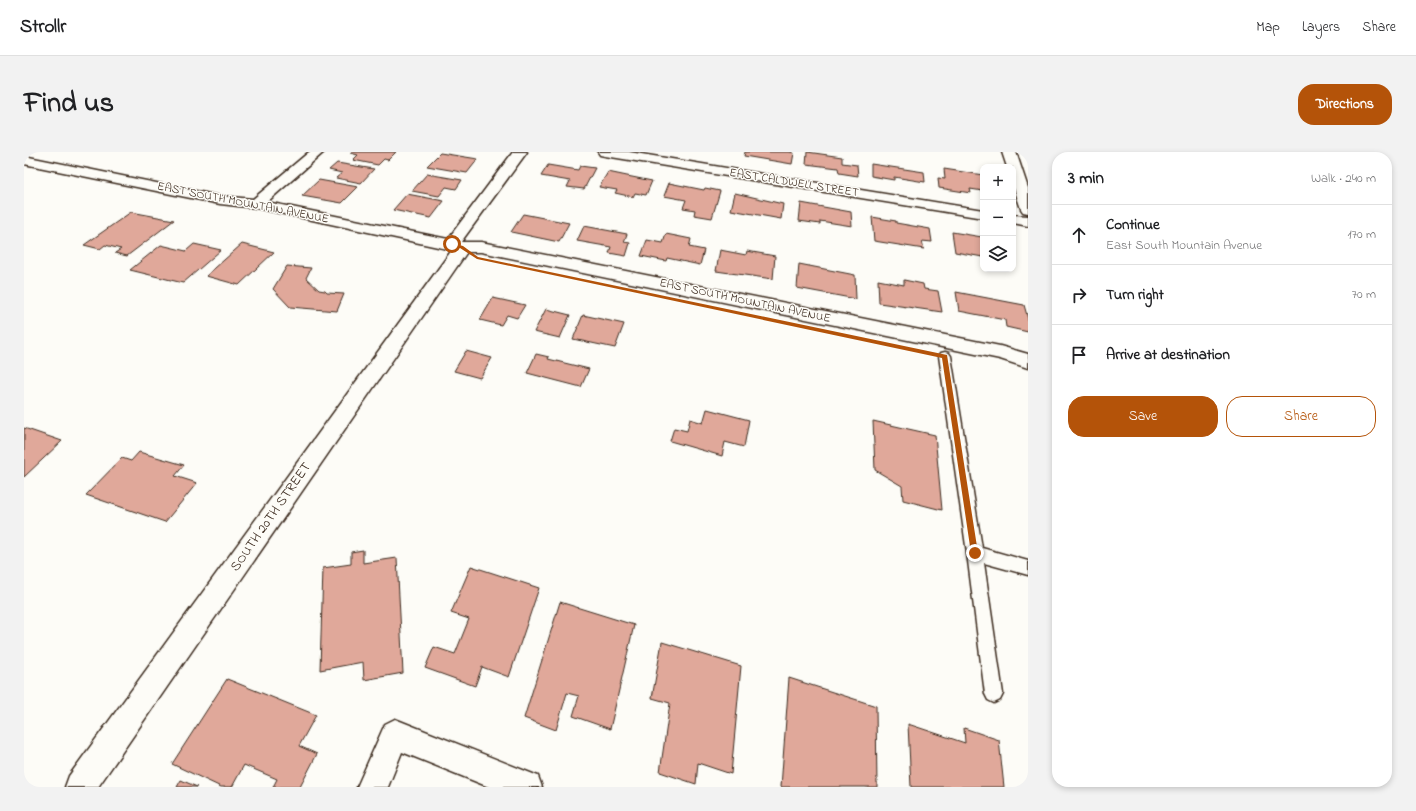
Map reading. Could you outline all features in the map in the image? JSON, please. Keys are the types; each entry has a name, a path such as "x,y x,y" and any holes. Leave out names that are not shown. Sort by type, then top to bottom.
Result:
{"street":[{"path":"28,161 49,152"},
{"path":"256,204 317,152"},
{"name":"SOUTH 20TH STREET","path":"80,787 520,152"},
{"name":"EAST CALDWELL STREET","path":"605,152 980,214"},
{"path":"1009,152 1028,209"},
{"name":"EAST SOUTH MOUNTAIN AVENUE","path":"28,161 220,200 256,204 457,245 481,247 1000,353 1028,361"},
{"path":"1016,219 1028,221"},
{"name":"EAST SOUTH MOUNTAIN AVENUE","path":"457,245 477,258 1001,368 1028,371"},
{"path":"372,787 395,734 527,787"}],"lane":[{"path":"945,356 975,553 994,694"},
{"path":"975,553 1028,568"}],"building":[{"path":"396,152 388,160 384,159 378,165 353,160 358,155 350,153"},
{"path":"745,152 794,153 792,164 744,156"},
{"path":"807,152 842,157 842,163 857,165 858,176 839,173 838,168 806,164"},
{"path":"440,153 478,159 467,173 427,166"},
{"path":"337,163 374,169 361,183 336,178 342,173 329,170"},
{"path":"871,164 924,172 925,182 894,177 894,180 871,176"},
{"path":"548,165 578,170 580,166 595,168 584,189 567,187 570,181 541,176"},
{"path":"944,169 980,175 980,191 970,189 971,193 939,188 938,178 945,179"},
{"path":"608,172 652,181 646,195 635,193 633,197 615,193 617,190 599,187"},
{"path":"427,174 462,180 456,189 446,187 439,196 412,191"},
{"path":"319,180 358,187 342,203 302,196"},
{"path":"669,183 704,190 705,188 720,191 712,218 694,215 695,210 683,208 686,200 664,196"},
{"path":"735,193 783,204 781,219 731,210"},
{"path":"407,194 444,201 431,218 393,210"},
{"path":"801,203 851,212 852,226 820,221 820,224 799,221"},
{"path":"131,212 174,220 127,256 115,253 121,249 105,245 100,249 84,245"},
{"path":"523,214 569,223 559,242 511,232"},
{"path":"872,217 930,229 932,242 922,241 924,249 874,241"},
{"path":"584,226 627,234 624,242 630,243 626,256 609,253 611,247 577,241"},
{"path":"952,232 980,237 980,256 955,252"},
{"path":"666,234 691,239 689,247 704,250 700,265 667,258 666,261 641,256 647,240 663,243"},
{"path":"194,244 221,250 183,283 130,270 161,245 186,251"},
{"path":"242,244 274,252 239,285 206,276"},
{"path":"720,250 746,255 747,251 775,256 773,279 716,271"},
{"path":"799,264 855,275 856,299 797,288"},
{"path":"287,266 311,268 306,278 319,290 327,293 344,294 337,311 290,307 273,289"},
{"path":"878,280 904,285 904,280 923,284 924,289 938,291 942,312 879,303"},
{"path":"956,292 1024,305 1028,319 1028,332 1006,327 1005,320 959,311"},
{"path":"493,298 525,305 517,318 507,315 501,325 480,320"},
{"path":"546,309 570,315 560,338 534,332"},
{"path":"583,315 624,324 615,348 573,339"},
{"path":"466,351 492,358 480,378 454,371"},
{"path":"536,354 549,357 548,359 589,369 581,387 527,373"},
{"path":"707,409 749,420 744,447 725,442 722,456 670,441 674,428 687,431 690,419 703,423"},
{"path":"873,421 935,435 942,510 903,500 902,486 875,470"},
{"path":"24,428 62,441 24,477"},
{"path":"139,452 184,465 175,476 197,483 165,522 86,495 122,458 131,461"},
{"path":"363,550 363,563 397,558 403,673 364,680 363,662 320,670 323,568 351,564 351,552"},
{"path":"471,566 539,588 509,677 482,667 475,686 425,668 434,647 455,654 469,619 451,613"},
{"path":"560,602 634,625 610,729 573,716 579,696 567,693 556,730 524,718"},
{"path":"662,642 741,666 731,774 698,763 696,784 660,772 670,703 652,698"},
{"path":"789,678 876,706 877,787 781,787"},
{"path":"227,679 316,715 299,746 317,754 300,787 273,787 277,779 244,765 232,787 221,787 172,764"},
{"path":"908,724 965,743 964,728 999,740 1004,787 911,787"},
{"path":"181,780 197,787 177,787"}],"route":[{"path":"452,244 462,247 477,258 945,356 975,553"}]}
